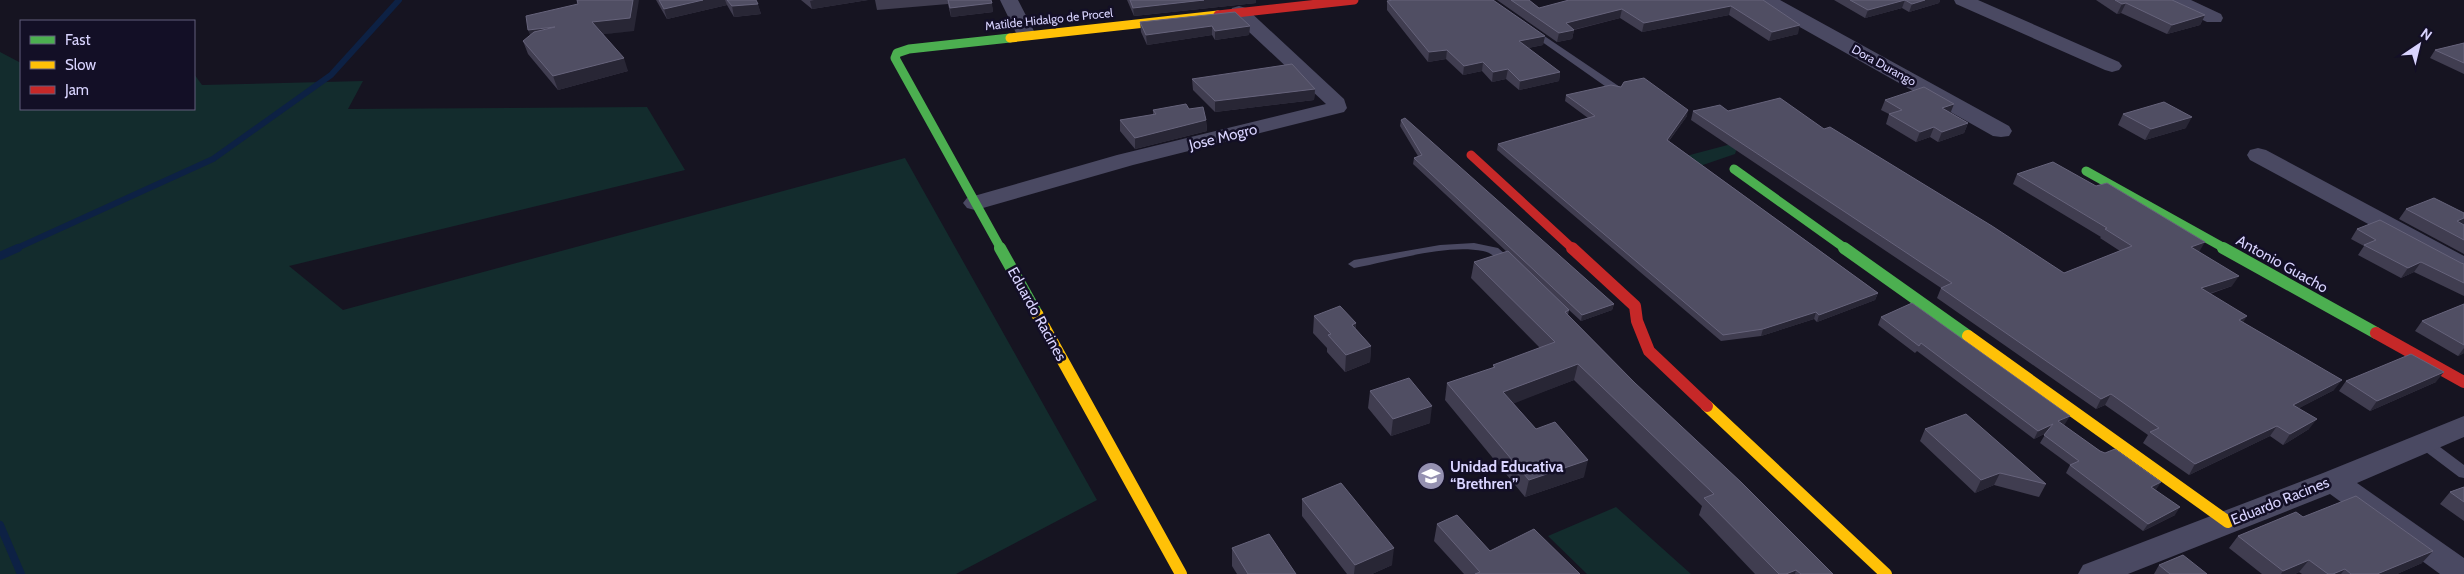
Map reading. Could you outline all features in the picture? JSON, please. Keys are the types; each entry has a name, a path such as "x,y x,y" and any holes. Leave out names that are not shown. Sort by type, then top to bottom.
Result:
{"street":[{"path":"1009,0 1026,35"},
{"name":"Matilde Hidalgo de Procel","path":"897,53 909,49 1026,35 1354,0"},
{"name":"Dora Durango","path":"1766,0 2001,131"},
{"path":"1963,0 2112,66"},
{"path":"2176,0 2214,18"},
{"name":"Jose Mogro","path":"975,204 1125,160 1337,108 1337,103 1239,12"},
{"name":"Eduardo Racines","path":"897,53 895,58 1181,574"},
{"path":"1471,155 1635,306 1637,320 1649,351 1886,574"},
{"path":"2258,155 2464,266"},
{"path":"1734,169 2228,522"},
{"name":"Antonio Guacho","path":"2086,172 2464,382"},
{"name":"Eduardo Racines","path":"2094,574 2332,481 2464,426"},
{"path":"2332,481 2462,574"}],"lane":[{"path":"1520,22 1616,89"},
{"path":"1354,264 1464,246 1487,248 1502,255 1523,276"},
{"path":"2423,442 2464,473"}],"green space":[{"path":"0,52 20,62 20,110 195,110 195,75 202,85 363,81 348,109 647,107 685,170 289,266 343,310 905,158 1097,500 956,574 0,574"},
{"path":"1739,142 1735,154 1700,166 1686,156"},
{"path":"1616,507 1691,574 1587,574 1548,536"}],"building":[{"path":"577,0 633,0 630,18 592,22 624,58 553,76 523,41 534,32 555,27 528,30 526,16 578,4"},
{"path":"659,0 703,0 664,9"},
{"path":"727,0 756,0 758,4 732,6"},
{"path":"948,0 991,0 992,3 950,8"},
{"path":"1130,0 1204,0 1133,8"},
{"path":"1493,0 1545,36 1519,41 1560,72 1520,81 1508,69 1493,72 1483,62 1464,66 1447,50 1429,52 1387,1"},
{"path":"1511,0 1529,0 1539,8 1569,0 1763,0 1800,25 1772,32 1731,6 1644,23 1622,9 1566,23 1574,30 1559,33"},
{"path":"1850,0 1905,0 1868,10"},
{"path":"1905,0 1925,0 1912,4"},
{"path":"2115,0 2172,0 2205,15 2172,25 2126,3 2122,4"},
{"path":"1235,12 1250,26 1215,31 1212,26 1146,35 1140,22"},
{"path":"2464,43 2464,63 2435,50"},
{"path":"1292,64 1315,89 1215,101 1192,79"},
{"path":"1644,78 1688,110 1667,140 1878,293 1819,315 1816,312 1763,329 1723,335 1498,144 1595,116 1566,95 1611,85 1621,87 1624,82"},
{"path":"1924,87 1954,104 1942,108 1968,123 1942,132 1934,127 1920,132 1889,114 1902,110 1885,100"},
{"path":"1780,98 1824,129 1830,127 1992,226 2064,273 2132,246 2105,229 2107,228 2017,174 2053,162 2096,186 2107,183 2205,242 2191,247 2239,276 2201,288 2247,316 2239,320 2342,380 2293,405 2317,419 2290,434 2277,426 2195,464 2150,432 2159,428 2111,394 2101,399 1941,288 1952,283 1693,111 1720,105 1728,111"},
{"path":"2164,102 2192,117 2151,129 2123,114"},
{"path":"1186,104 1189,109 1203,107 1206,120 1135,138 1120,120 1156,114 1153,110"},
{"path":"1405,118 1614,304 1582,315 1414,158 1422,155 1401,120"},
{"path":"2434,198 2464,213 2464,218 2457,221 2464,225 2464,240 2406,209"},
{"path":"2380,220 2464,264 2464,283 2421,262 2408,268 2364,245 2376,240 2357,229"},
{"path":"1508,251 1569,310 1565,312 1635,383 1742,483 1833,574 1801,574 1796,570 1786,574 1779,574 1704,498 1714,494 1578,364 1503,392 1536,429 1555,422 1588,460 1529,480 1447,383 1495,367 1493,365 1555,342 1474,262"},
{"path":"1912,303 2070,416 2058,421 2100,451 2105,453 2115,449 2161,482 2151,487 2180,507 2148,524 2070,465 2079,461 2044,435 2053,424 2038,431 1921,343 1919,346 1881,317"},
{"path":"2464,304 2464,345 2422,321"},
{"path":"1340,306 1356,323 1352,325 1371,346 1346,355 1328,335 1331,334 1314,316"},
{"path":"2411,354 2444,372 2377,401 2346,381"},
{"path":"1409,378 1432,406 1393,419 1370,391"},
{"path":"1966,414 2046,484 2000,473 1981,480 1925,429"},
{"path":"1341,483 1394,548 1355,565 1302,499"},
{"path":"2464,487 2464,502 2450,492"},
{"path":"2356,496 2433,551 2377,574 2351,574 2345,569 2328,574 2309,560 2283,571 2238,536 2296,512 2303,517"},
{"path":"1457,515 1490,551 1534,529 1580,574 1475,574 1480,572 1437,524"},
{"path":"1269,534 1296,574 1248,574 1232,548"},
{"path":"2183,555 2207,574 2170,574 2159,565"}],"waterway":[{"path":"15,249 213,159 331,75 399,0"},
{"path":"0,256 18,248"},
{"path":"0,525 21,574"}],"traffic: fast":[{"path":"1010,38 909,49 897,53 895,58 1037,314"},
{"path":"1734,169 1968,336"},
{"path":"2086,171 2376,333"}],"traffic: slow":[{"path":"1010,38 1218,15"},
{"path":"1037,314 1181,574"},
{"path":"1968,336 2228,522"},
{"path":"1707,406 1886,574"}],"traffic: jam":[{"path":"1218,15 1354,0"},
{"path":"1471,155 1635,306 1637,321 1649,351 1707,406"},
{"path":"2376,333 2464,382"}],"place":[{"name":"Unidad Educativa “Brethren”","path":"1431,476"}]}
